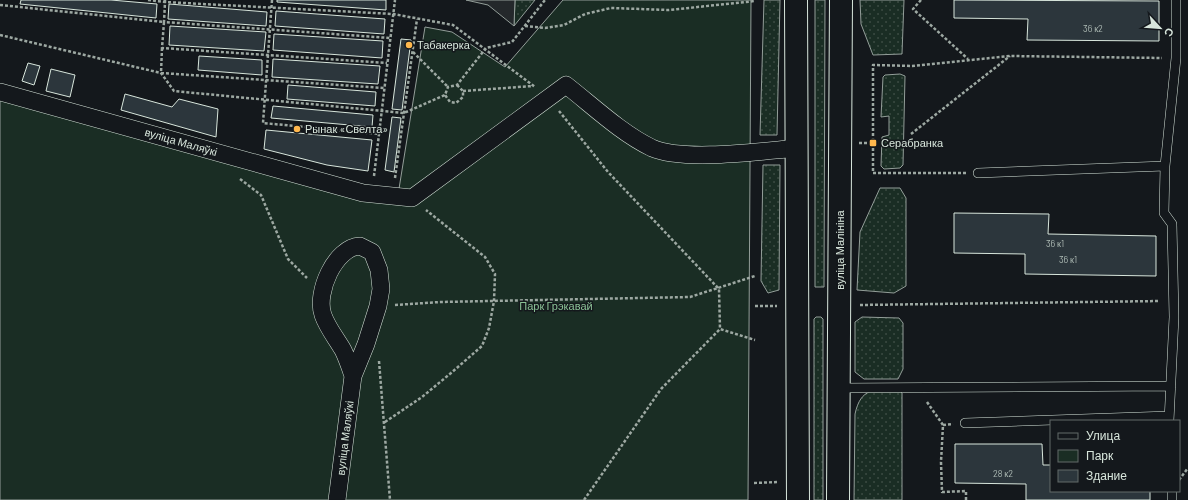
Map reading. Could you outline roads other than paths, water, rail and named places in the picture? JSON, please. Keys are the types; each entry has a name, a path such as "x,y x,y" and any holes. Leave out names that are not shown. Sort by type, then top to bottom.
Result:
{"main road":[{"path":"796,0 798,148 798,500"},
{"name":"вуліца Малініна","path":"838,500 837,388 840,305 841,0"}],"street":[{"name":"вуліца Маляўкі","path":"0,92 363,193 412,198 566,85 635,138 654,148 684,155 755,152 798,148"},
{"name":"вуліца Маляўкі","path":"337,500 353,376 366,344 378,306 381,289 379,270 372,252 360,246 350,248 338,258 329,272 323,293 322,313 343,350 353,376"}],"lane":[{"path":"1118,420 1169,419 1173,298 1172,224 1164,213 1165,166 1176,58 1176,0"},
{"path":"978,173 1165,166"},
{"path":"837,388 913,389 1171,386"},
{"path":"965,423 1050,421"}],"place":[{"name":"Табакерка","path":"409,45"},
{"name":"Рынак «Свелта»","path":"297,129"},
{"name":"Серабранка","path":"873,143"}],"park label":[{"name":"Парк Грэкавай","path":"556,306"}]}
